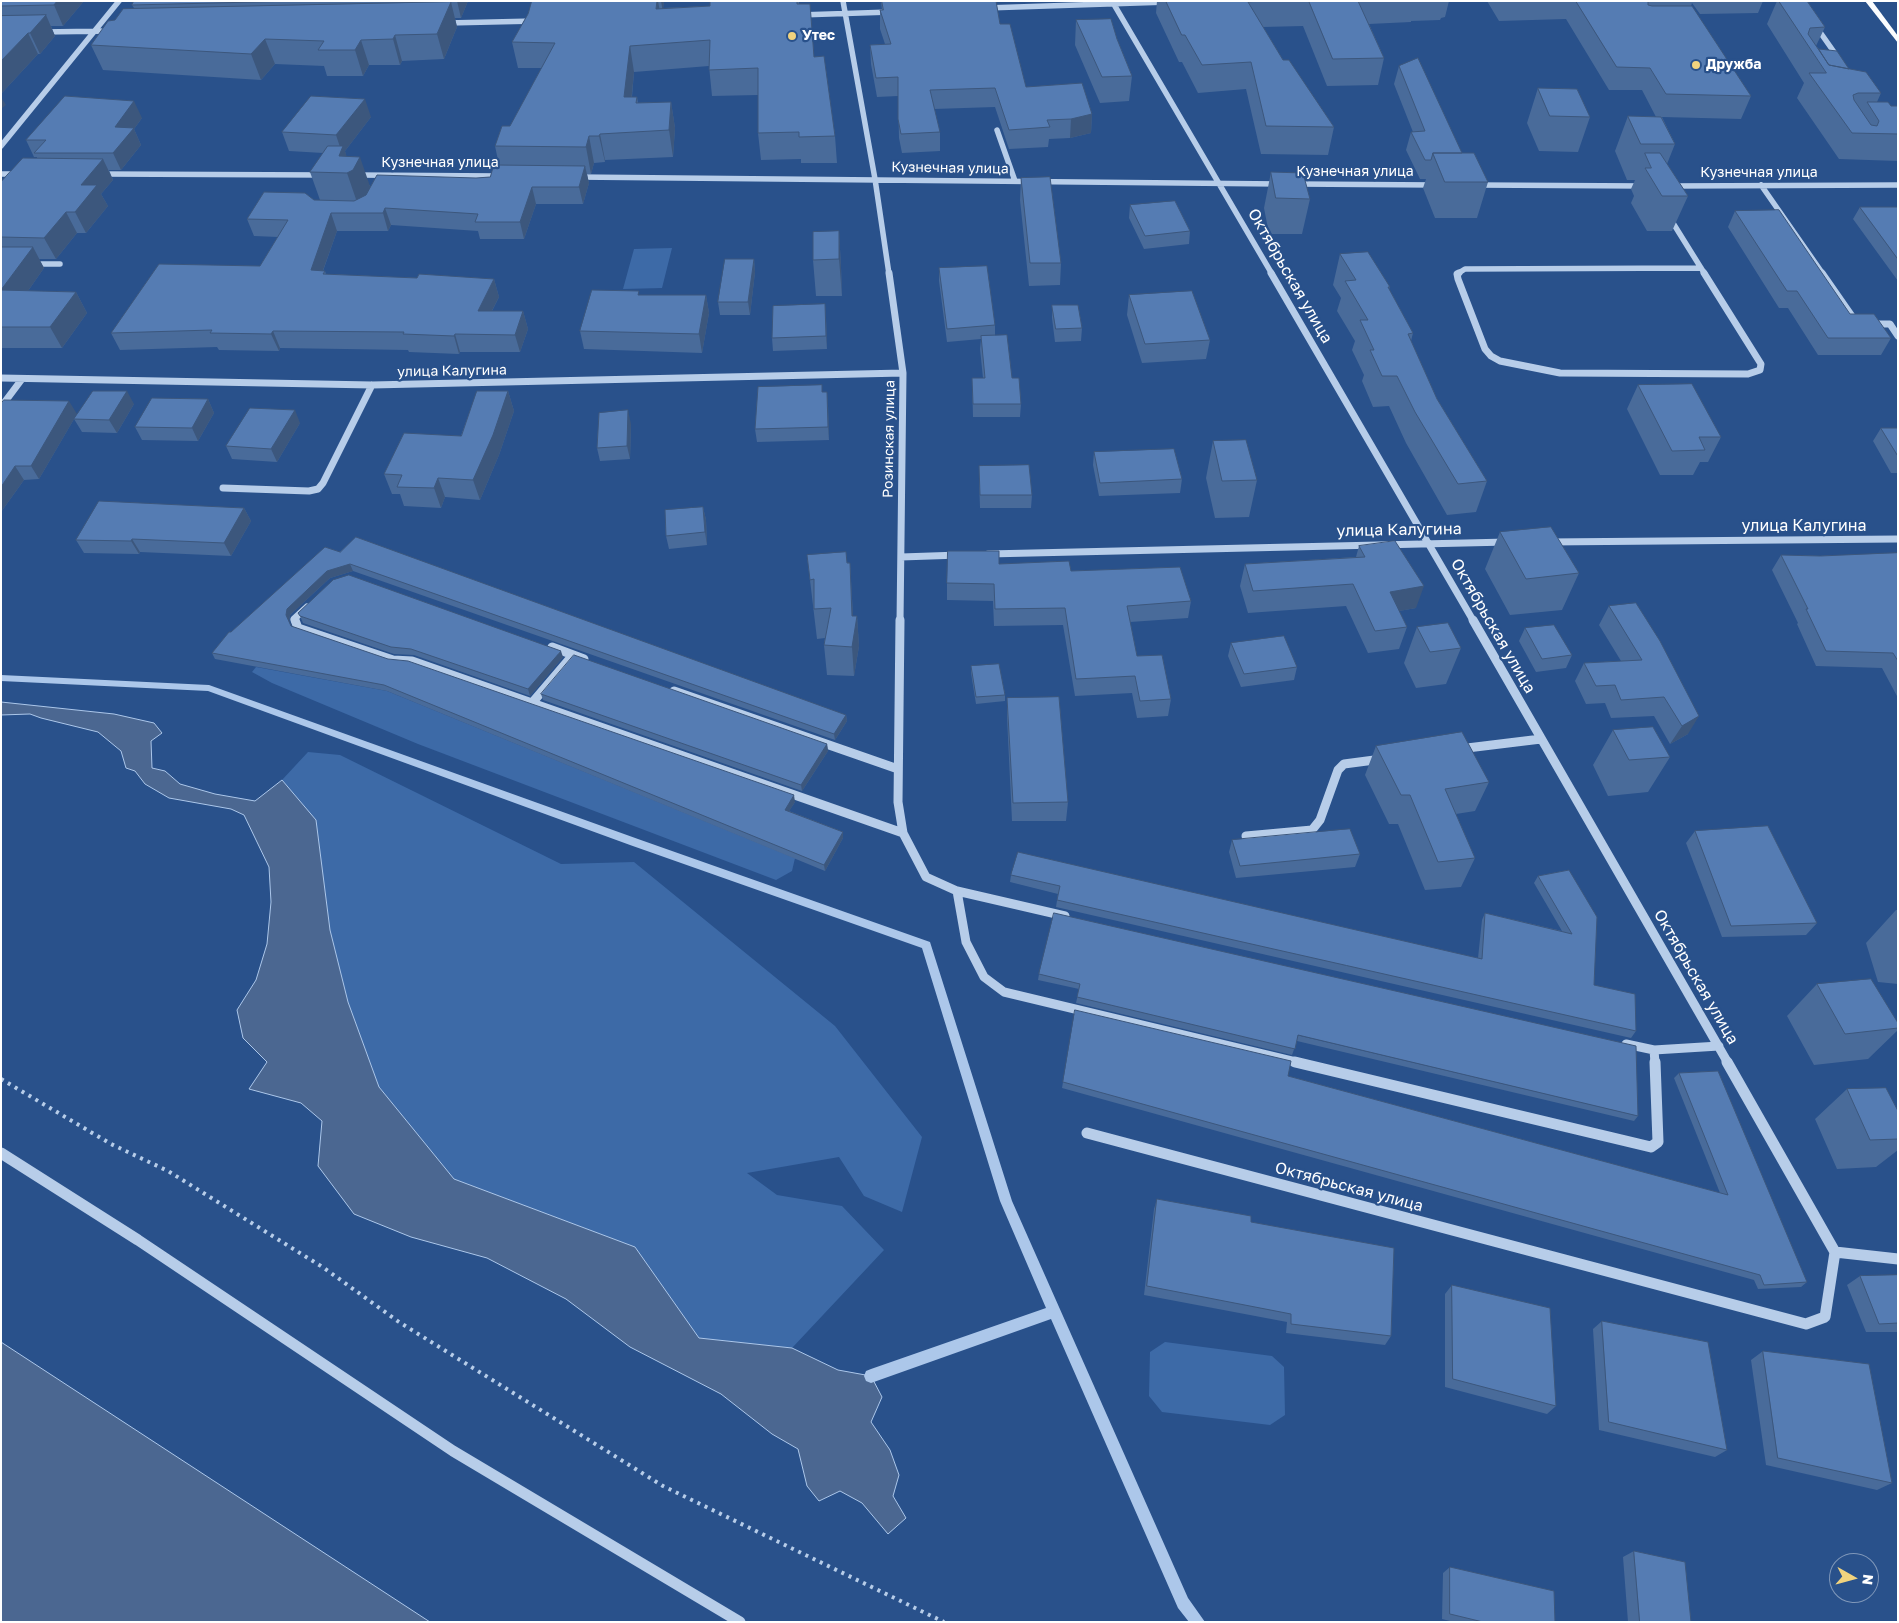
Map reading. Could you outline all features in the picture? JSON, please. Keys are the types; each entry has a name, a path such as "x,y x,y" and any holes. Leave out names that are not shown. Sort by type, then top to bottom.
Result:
{"main road":[{"path":"1868,1 1898,41"}],"street":[{"path":"1,146 119,1"},
{"name":"Розинская улица","path":"843,1 875,179 903,372 898,802 903,833 926,877 957,892"},
{"path":"984,8 1112,2 1170,2"},
{"name":"Октябрьская улица","path":"1087,1133 1806,1324 1825,1317 1835,1252 1828,1237 1428,542 1112,2"},
{"path":"795,15 894,12"},
{"path":"1812,20 1834,52 1832,56 1823,56"},
{"path":"436,24 545,21"},
{"path":"39,32 116,31"},
{"path":"997,130 1015,181"},
{"path":"1,174 31,174"},
{"path":"89,174 334,175"},
{"name":"Кузнечная улица","path":"352,175 506,176"},
{"path":"382,184 387,176"},
{"name":"Кузнечная улица","path":"566,177 1444,185"},
{"path":"1473,185 1650,186"},
{"path":"1761,185 1854,319 1861,323 1898,325"},
{"name":"Кузнечная улица","path":"1668,186 1898,185"},
{"path":"1665,210 1702,268 1761,364 1760,370 1748,374 1560,374 1500,361 1490,356 1485,349 1457,274 1465,269 1702,268"},
{"path":"21,264 60,264"},
{"path":"1890,324 1898,336"},
{"name":"улица Калугина","path":"1,378 372,385 903,372"},
{"path":"1,407 22,379"},
{"path":"223,488 309,491 318,489 323,484 372,385"},
{"name":"улица Калугина","path":"1535,542 1898,539"},
{"name":"улица Калугина","path":"981,554 1428,542 1516,542"},
{"path":"901,556 971,555"},
{"path":"314,601 294,619 298,628 393,660 412,661 903,833"},
{"path":"546,645 592,662"},
{"path":"532,703 573,655"},
{"path":"666,688 898,769"},
{"path":"1452,750 1541,739"},
{"path":"1246,836 1312,830 1320,820 1338,770 1344,764 1393,758"},
{"path":"1073,918 957,892 966,942 984,977 1004,992 1651,1148 1658,1142 1654,1050"},
{"path":"1615,1042 1654,1050 1719,1046"},
{"path":"1,1153 138,1240 453,1451 740,1622"},
{"path":"1835,1252 1898,1259"}],"path":[{"path":"1,1079 111,1144 168,1171 324,1268 399,1322 663,1486 944,1622"}],"shaded area":[{"path":"672,248 662,288 623,289 634,249"},
{"path":"256,667 387,691 795,858 792,871 776,880 418,744 272,683 252,672"},
{"path":"1,702 114,714 154,723 162,733 151,741 152,768 165,771 180,784 215,794 255,801 282,780 316,820 330,930 348,1002 379,1087 454,1179 635,1247 699,1338 792,1348 838,1370 871,1376 882,1397 871,1422 890,1450 899,1475 893,1496 906,1518 888,1534 862,1503 840,1491 819,1501 807,1486 798,1449 772,1434 721,1394 630,1347 566,1299 487,1258 411,1237 354,1214 318,1166 322,1121 301,1103 249,1089 267,1062 243,1038 237,1010 256,980 267,944 271,902 269,867 244,815 231,809 169,798 145,784 135,771 126,768 121,751 98,732 30,714 1,715"},
{"path":"308,752 340,755 561,864 634,862 835,1026 922,1137 902,1212 864,1196 839,1157 747,1173 777,1195 842,1206 884,1250 792,1348 699,1338 635,1247 454,1179 379,1087 348,1002 330,930 316,821 282,780"},
{"path":"1,1342 4,1344 430,1622 1,1622"},
{"path":"1165,1342 1272,1356 1284,1367 1285,1415 1270,1425 1162,1412 1149,1396 1150,1352"}],"building":[{"path":"1,1 57,1 54,5 1,6"},
{"path":"134,1 295,1 132,5"},
{"path":"532,1 657,1 656,9 710,6 710,1 797,1 797,4 810,4 814,57 824,56 835,136 799,137 799,132 758,133 758,68 709,70 710,40 630,46 624,97 637,97 636,103 671,102 669,130 589,136 586,147 495,146 502,126 510,126 555,43 512,42 528,14"},
{"path":"882,1 996,1 1000,24 1010,24 1026,87 1082,83 1092,114 1071,119 1047,120 1050,127 1009,130 995,88 930,90 940,132 901,134 898,119 898,77 876,78 870,45 891,44 880,10 883,10"},
{"path":"1166,1 1258,1 1248,2 1283,60 1289,60 1334,127 1266,126 1251,62 1202,65 1185,35 1182,35"},
{"path":"1309,1 1358,1 1384,58 1333,59"},
{"path":"1576,1 1648,1 1648,5 1652,6 1692,6 1751,96 1666,94 1650,68 1617,67"},
{"path":"1779,1 1807,1 1825,27 1810,28 1808,34 1829,65 1866,72 1881,93 1858,93 1853,95 1854,100 1871,125 1877,126 1879,121 1867,102 1888,102 1891,106 1898,106 1898,134 1852,133 1809,73 1826,73"},
{"path":"451,2 437,34 395,35 393,39 361,40 355,50 318,50 324,41 265,39 251,54 91,45 108,21 115,20 123,9"},
{"path":"46,15 30,33 1,61 1,16"},
{"path":"1111,19 1132,76 1102,77 1076,20"},
{"path":"1819,49 1837,51 1849,69 1829,65"},
{"path":"1418,58 1462,153 1433,153 1431,160 1425,160 1411,132 1425,131 1399,66"},
{"path":"1538,88 1577,89 1590,117 1550,116"},
{"path":"65,96 134,101 115,127 134,128 113,153 34,153 46,140 26,140"},
{"path":"311,96 365,99 336,135 282,132"},
{"path":"1628,116 1661,117 1675,144 1641,144"},
{"path":"328,146 343,146 339,156 360,157 353,170 347,173 310,172"},
{"path":"1433,153 1474,153 1488,182 1445,182"},
{"path":"1645,153 1660,153 1688,196 1662,196 1645,168 1651,168"},
{"path":"23,158 103,159 81,185 97,185 75,212 66,212 44,238 1,237 1,182"},
{"path":"494,165 585,166 579,187 532,187 520,222 475,222 478,214 385,208 383,213 331,213 311,270 325,271 323,274 417,278 419,274 494,279 478,311 523,311 515,335 455,334 454,336 403,334 404,332 273,331 271,334 210,333 212,330 111,333 159,264 260,266 288,220 247,219 264,192 305,193 314,200 354,201 366,195 377,175 490,177"},
{"path":"1271,172 1303,173 1310,199 1276,198"},
{"path":"1050,177 1061,263 1030,263 1021,178"},
{"path":"1175,201 1190,231 1145,236 1130,205"},
{"path":"1860,207 1898,207 1898,259"},
{"path":"1779,210 1850,314 1874,314 1891,338 1828,338 1797,291 1787,291 1735,211"},
{"path":"839,231 839,259 813,260 813,232"},
{"path":"1,247 33,247 1,290"},
{"path":"1368,252 1390,287 1388,287 1413,333 1408,334 1437,399 1487,481 1458,484 1415,412 1397,376 1382,376 1370,350 1374,350 1360,320 1368,320 1345,281 1356,280 1340,254"},
{"path":"725,259 754,259 748,302 718,302"},
{"path":"987,266 995,325 947,329 939,268"},
{"path":"1,290 76,292 50,327 1,327"},
{"path":"592,290 639,291 638,295 706,295 699,334 580,331"},
{"path":"1192,291 1210,340 1145,344 1129,295"},
{"path":"825,304 826,336 772,338 773,306"},
{"path":"1052,305 1078,305 1082,328 1056,329"},
{"path":"1007,335 1012,378 1019,378 1021,404 973,404 972,378 985,378 981,336"},
{"path":"1692,384 1721,437 1699,437 1705,450 1672,451 1638,385"},
{"path":"822,385 822,392 827,392 828,427 755,429 758,387"},
{"path":"93,391 127,391 109,420 74,419"},
{"path":"477,391 508,391 493,435 473,480 438,478 434,488 397,487 402,475 384,474 404,433 461,436"},
{"path":"152,398 208,399 192,428 135,427"},
{"path":"4,400 69,401 31,466 15,466 1,487 1,404"},
{"path":"250,408 295,410 271,449 226,446"},
{"path":"628,410 627,446 597,448 599,413"},
{"path":"1881,428 1898,428 1898,456"},
{"path":"1246,440 1257,480 1222,481 1213,441"},
{"path":"1174,449 1182,479 1100,483 1094,452"},
{"path":"1029,465 1032,495 980,495 979,466"},
{"path":"99,501 244,508 224,543 132,539 131,541 76,540"},
{"path":"703,507 705,532 666,536 665,510"},
{"path":"1551,527 1579,573 1526,579 1500,532"},
{"path":"356,537 846,715 834,734 350,564 327,571 287,609 286,615 291,626 388,659 408,661 794,795 785,810 843,832 824,865 384,685 212,653 229,632 325,547 340,552"},
{"path":"1395,541 1424,586 1390,592 1407,627 1375,631 1353,584 1253,591 1245,564 1365,557 1359,546"},
{"path":"948,551 999,551 999,564 1069,561 1071,571 1180,567 1191,601 1127,606 1137,656 1162,655 1171,699 1140,701 1135,676 1076,679 1065,608 995,609 994,584 947,583"},
{"path":"846,552 847,563 850,563 852,616 857,616 852,647 824,645 831,608 814,609 814,579 810,580 807,555"},
{"path":"1898,553 1898,661 1893,653 1826,651 1806,609 1808,609 1781,555 1820,556"},
{"path":"349,575 561,651 528,689 411,649 391,647 300,616 298,613 333,580"},
{"path":"1636,603 1660,641 1699,716 1682,726 1664,697 1621,700 1615,685 1596,686 1584,663 1642,660 1609,606"},
{"path":"1448,623 1461,648 1430,652 1417,627"},
{"path":"1554,625 1572,655 1542,659 1525,628"},
{"path":"1284,636 1297,667 1244,674 1231,643"},
{"path":"574,655 827,744 801,785 541,694"},
{"path":"999,664 1005,695 976,697 971,666"},
{"path":"1059,697 1068,802 1013,803 1007,698"},
{"path":"1653,727 1670,757 1629,760 1613,730"},
{"path":"1462,732 1489,782 1445,789 1475,858 1438,862 1410,795 1401,795 1376,746"},
{"path":"1768,826 1817,923 1731,926 1695,831"},
{"path":"1350,829 1360,854 1240,866 1232,840"},
{"path":"1018,852 1482,959 1485,913 1572,934 1538,876 1569,870 1597,917 1594,985 1635,994 1636,1031 1057,900 1060,886 1011,875"},
{"path":"1054,913 1636,1046 1638,1116 1298,1035 1295,1049 1077,997 1080,984 1039,974"},
{"path":"1871,979 1898,1023 1898,1028 1845,1034 1817,984"},
{"path":"1075,1010 1291,1061 1288,1076 1728,1195 1679,1073 1718,1071 1807,1282 1764,1285 1760,1275 1063,1082"},
{"path":"1886,1088 1898,1111 1898,1139 1870,1140 1847,1089"},
{"path":"1157,1199 1251,1216 1251,1222 1394,1248 1391,1336 1291,1324 1291,1314 1147,1286"},
{"path":"1898,1275 1898,1323 1879,1324 1860,1276"},
{"path":"1452,1285 1550,1308 1556,1406 1453,1379"},
{"path":"1602,1321 1708,1342 1727,1450 1609,1422"},
{"path":"1763,1351 1869,1364 1892,1483 1778,1458"},
{"path":"1634,1551 1685,1562 1691,1622 1640,1622"},
{"path":"1450,1567 1554,1591 1555,1622 1483,1622 1450,1614"}],"waterway":[{"path":"1,678 209,688 634,842 926,945 1006,1201 1054,1312"},
{"path":"871,1376 1054,1312"},
{"path":"1054,1312 1183,1603 1198,1622"}],"place":[{"name":"Утес","path":"792,36"},
{"name":"Дружба","path":"1696,65"}]}
